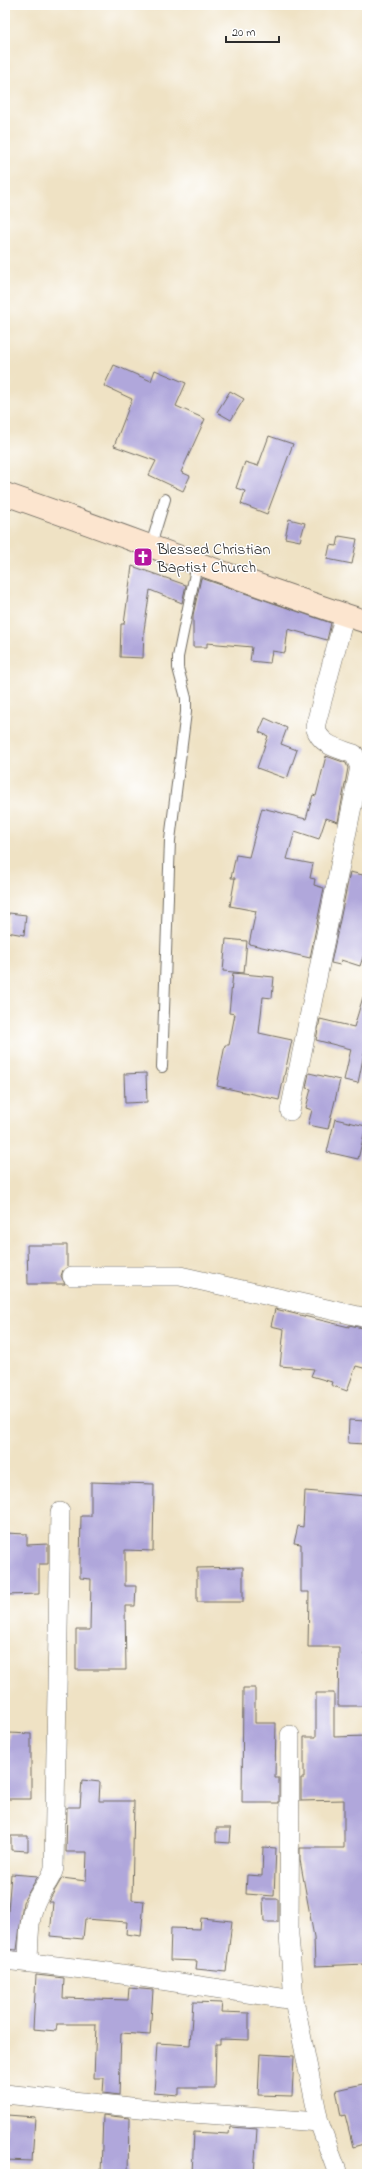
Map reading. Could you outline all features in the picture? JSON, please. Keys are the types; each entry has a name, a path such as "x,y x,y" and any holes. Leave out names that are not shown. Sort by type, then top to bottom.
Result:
{"main road":[{"path":"5,494 151,545 197,564 367,622"}],"street":[{"path":"290,1110 360,767 354,754 323,743 317,735 315,728 345,614"},
{"path":"72,1276 180,1276 235,1290 266,1294 367,1318"},
{"path":"28,1962 31,1920 35,1902 52,1876 54,1868 60,1512"},
{"path":"290,1735 289,1935 294,2000 319,2122 338,2174"},
{"path":"5,1960 108,1972 294,2000"},
{"path":"5,2094 179,2112 319,2122"}],"lane":[{"path":"151,545 165,499"},
{"path":"162,1067 170,840 186,712 186,698 178,668 178,657 197,564"}],"building":[{"path":"114,365 151,381 155,370 186,383 176,406 205,419 181,472 190,476 183,491 149,475 156,461 114,446 132,399 104,386"},
{"path":"230,391 244,399 231,420 217,412"},
{"path":"269,436 293,444 267,514 241,504 245,491 236,488 245,462 258,466"},
{"path":"289,519 305,523 300,541 285,538"},
{"path":"339,536 357,539 352,564 327,559 330,545 337,546"},
{"path":"132,566 186,585 182,603 150,590 144,630 143,658 120,657 121,624 124,624"},
{"path":"201,578 331,623 327,640 288,629 285,653 272,651 270,663 250,661 252,647 207,643 207,647 193,647 193,615"},
{"path":"265,718 287,728 281,744 297,750 287,779 257,768 268,736 259,732"},
{"path":"326,756 346,763 348,768 338,822 326,818 319,839 295,831 287,859 313,864 310,878 315,879 314,885 324,888 310,958 249,944 256,911 230,906 235,878 231,878 236,855 249,857 262,808 306,819 313,795 316,796"},
{"path":"350,872 367,876 367,945 360,966 341,960 340,965 331,963"},
{"path":"9,913 26,915 24,935 7,932"},
{"path":"226,939 247,941 244,973 223,971"},
{"path":"233,973 274,977 272,998 263,997 259,1033 292,1040 279,1100 217,1086 225,1045 229,1045 235,1014 229,1013"},
{"path":"363,997 367,997 367,1039 358,1083 344,1080 351,1049 316,1040 320,1019 354,1027"},
{"path":"146,1073 147,1102 125,1103 124,1074"},
{"path":"309,1073 340,1080 328,1129 308,1125 312,1110 306,1108 311,1089 306,1088"},
{"path":"335,1119 366,1126 358,1159 327,1152"},
{"path":"27,1245 67,1245 67,1266 63,1270 61,1276 65,1284 28,1284"},
{"path":"275,1309 349,1327 349,1325 367,1329 364,1349 367,1350 367,1369 356,1366 347,1391 331,1385 332,1382 311,1376 314,1369 280,1366 284,1329 271,1326"},
{"path":"349,1420 366,1421 364,1444 348,1443"},
{"path":"91,1482 154,1484 153,1551 125,1550 125,1586 136,1586 135,1606 125,1606 126,1670 76,1670 76,1630 90,1630 91,1579 80,1578 80,1562 81,1516 91,1516"},
{"path":"305,1491 367,1496 367,1630 365,1630 364,1689 367,1689 367,1706 338,1706 339,1647 308,1647 309,1592 301,1592 301,1544 294,1543 298,1526 303,1527"},
{"path":"5,1533 27,1534 27,1545 48,1544 48,1564 39,1564 39,1594 5,1595"},
{"path":"243,1567 243,1602 197,1602 197,1568"},
{"path":"243,1688 255,1688 255,1723 276,1723 275,1778 279,1778 279,1803 242,1803"},
{"path":"316,1693 334,1693 334,1737 367,1736 367,1964 315,1966 314,1937 300,1860 300,1848 344,1848 344,1800 301,1801 301,1778 304,1778 304,1737 316,1737"},
{"path":"9,1733 31,1734 31,1799 6,1799 5,1766 7,1766"},
{"path":"82,1780 100,1782 99,1801 134,1801 132,1900 144,1901 141,1936 126,1934 127,1922 85,1919 83,1939 50,1936 53,1902 48,1902 62,1878 86,1881 87,1852 66,1852 67,1807 80,1807"},
{"path":"216,1828 231,1828 230,1843 216,1842"},
{"path":"11,1836 28,1836 28,1851 11,1850"},
{"path":"263,1847 276,1848 274,1896 246,1894 247,1875 262,1876"},
{"path":"11,1874 38,1876 23,1902 17,1950 5,1949"},
{"path":"263,1899 278,1899 278,1922 264,1922"},
{"path":"201,1918 232,1921 226,1972 196,1969 197,1961 170,1960 171,1928 200,1929"},
{"path":"36,1975 64,1978 63,1998 128,2000 129,1988 153,1990 150,2035 121,2033 119,2095 103,2093 104,2078 94,2078 96,2024 57,2024 56,2031 33,2029"},
{"path":"193,2002 222,2003 221,2012 249,2013 249,2040 220,2039 220,2044 216,2044 215,2088 179,2088 179,2095 154,2093 157,2043 190,2045"},
{"path":"260,2054 294,2056 292,2096 258,2095"},
{"path":"367,2083 367,2143 353,2147 345,2115 341,2116 336,2090"},
{"path":"7,2115 35,2117 32,2161 5,2160"},
{"path":"103,2115 129,2118 128,2174 101,2174"},
{"path":"230,2127 257,2129 254,2174 192,2174 194,2132 229,2134"}],"place":[{"name":"Blessed Christian Baptist Church","path":"143,557"}]}
